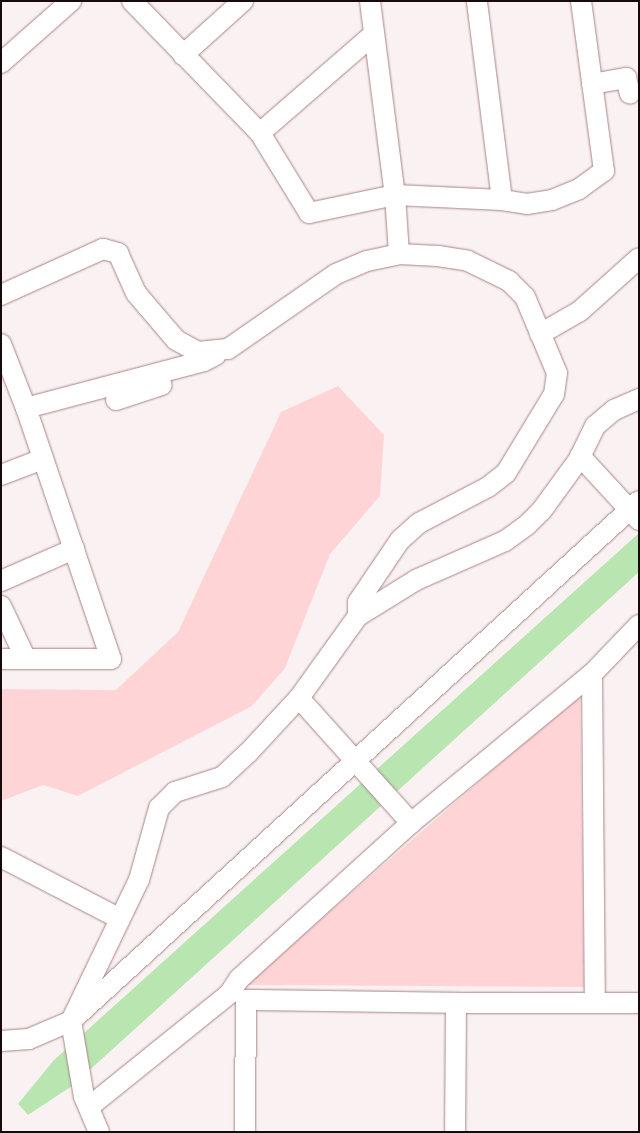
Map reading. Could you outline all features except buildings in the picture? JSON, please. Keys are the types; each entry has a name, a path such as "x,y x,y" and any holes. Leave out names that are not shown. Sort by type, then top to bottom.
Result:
{"street":[{"path":"1,63 70,1"},
{"path":"132,1 260,133 309,214 395,194 502,200 527,204 552,200 579,190 604,171 581,1"},
{"path":"183,55 242,1"},
{"path":"370,1 395,194 399,254"},
{"path":"477,1 502,200"},
{"path":"260,133 374,34"},
{"path":"592,84 626,78 630,94"},
{"path":"1,295 103,249 118,253 136,293 176,340 198,352 228,349"},
{"path":"26,408 204,361 228,349 336,274 366,261 399,254 468,261 509,281 525,297 557,374 554,394 506,473 488,486 419,523 400,540 358,602 358,616"},
{"path":"540,334 580,311 639,258"},
{"path":"1,344 26,408 111,659 25,657 1,658"},
{"path":"116,400 178,380 191,374 204,361"},
{"path":"99,1132 86,1102 72,1027 139,880 159,808 174,792 222,777 248,753 299,698 358,616 416,580 504,541 521,529 542,510 580,456 595,426 614,410 639,399"},
{"path":"1,1041 29,1039 72,1027 359,762 636,512 580,456"},
{"path":"1,475 43,459"},
{"path":"1,581 74,549"},
{"path":"1,606 25,657"},
{"path":"245,1132 238,997 239,979 411,822 592,674 639,625"},
{"path":"610,655 639,641"},
{"path":"592,674 595,1003"},
{"path":"299,698 359,762 411,822"},
{"path":"1,857 120,919"},
{"path":"86,1102 238,997 456,1003 639,1003"},
{"path":"455,1132 456,1003"}],"shaded area":[{"path":"338,386 384,435 380,496 330,554 285,668 252,706 78,796 43,785 1,801 1,689 116,690 178,632 281,412"},
{"path":"639,533 639,572 72,1086 28,1115 18,1104 54,1060"},
{"path":"580,694 584,987 245,985"}]}
